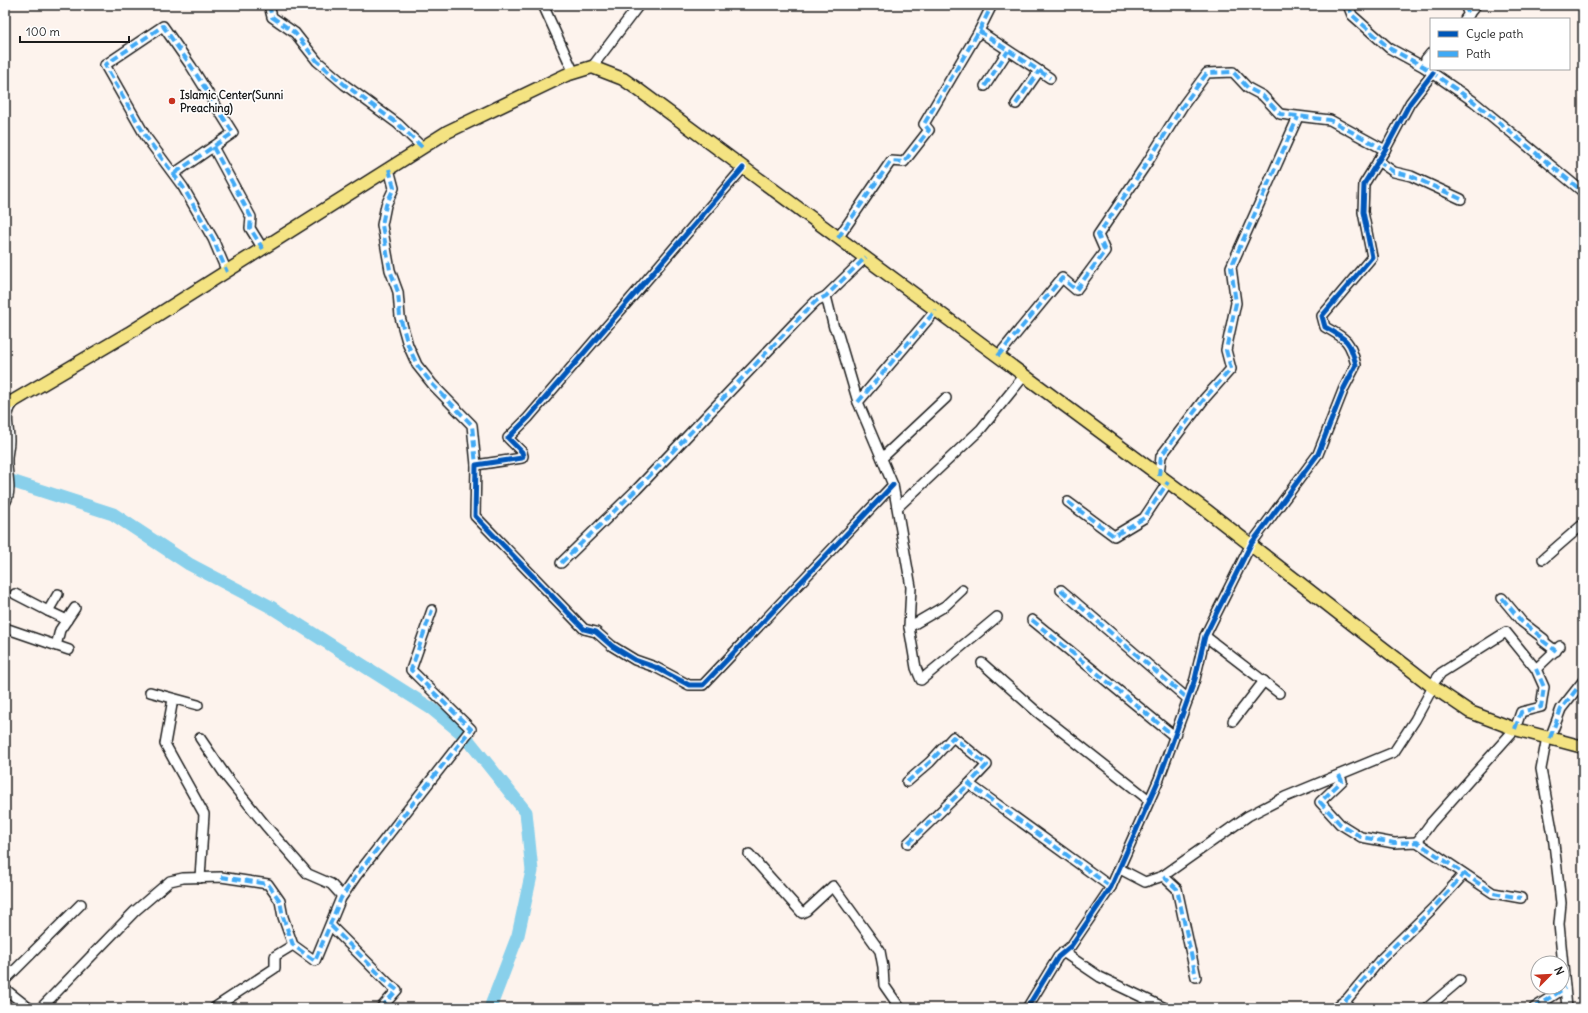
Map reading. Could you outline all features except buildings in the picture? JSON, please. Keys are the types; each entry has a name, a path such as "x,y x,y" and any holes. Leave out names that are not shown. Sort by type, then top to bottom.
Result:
{"main road":[{"path":"10,403 130,333 447,132 574,73 592,67 623,78 838,238 866,257 1251,544 1432,686 1470,712 1515,729 1583,746"}],"street":[{"path":"269,5 272,16 296,33 317,60 345,85 398,124 423,148"},
{"path":"544,5 574,73"},
{"path":"592,67 639,5"},
{"path":"838,238 891,161 904,162 929,130 924,124 979,31 992,5"},
{"path":"1348,5 1352,15 1389,48 1424,67 1473,101 1583,192"},
{"path":"1464,5 1467,17"},
{"path":"1467,17 1476,5"},
{"path":"175,173 234,133 191,66 163,26 105,65 146,138 175,173 213,239 227,272"},
{"path":"979,31 1050,78"},
{"path":"985,86 1008,51"},
{"path":"1424,67 1426,59 1430,54"},
{"path":"1016,104 1039,71"},
{"path":"998,356 1062,278 1076,290 1105,251 1098,235 1147,163 1179,112 1207,73 1233,72 1248,88 1263,96 1280,114 1330,120 1385,150"},
{"path":"1027,1008 1063,952 1071,946 1112,887 1149,800 1188,699 1195,679 1205,636 1251,544 1318,454 1344,388 1356,365 1353,354 1345,338 1325,327 1322,316 1372,257 1363,212 1364,184 1385,150 1410,102 1433,73"},
{"path":"1068,502 1114,536 1144,518 1163,479 1161,456 1205,398 1231,369 1226,350 1236,303 1231,267 1298,116"},
{"path":"213,147 251,217 250,228 263,249"},
{"path":"1378,161 1394,172 1411,176 1461,199"},
{"path":"476,465 522,458 524,456 508,438 528,418 743,168"},
{"path":"389,169 394,188 386,205 382,225 390,270 398,292 400,317 408,346 417,365 433,385 472,425 476,465 474,516 584,629 596,632 612,646 635,660 655,667 690,685 703,685 893,485"},
{"path":"560,563 637,489 816,301 826,296 866,257"},
{"path":"826,296 834,328 837,332 858,402 893,485 912,587 909,627 916,668 921,680 997,616"},
{"path":"858,402 936,310"},
{"path":"898,507 981,429 1024,376"},
{"path":"882,458 946,398"},
{"path":"5,503 8,493 7,460 9,441 6,417 10,403"},
{"path":"1543,559 1581,526"},
{"path":"909,627 945,606 962,590"},
{"path":"1061,590 1188,699"},
{"path":"15,594 67,620"},
{"path":"48,611 58,594"},
{"path":"1502,598 1522,622 1544,639 1543,641 1558,648 1536,669"},
{"path":"56,646 60,630 75,608"},
{"path":"41,1008 135,911 170,881 221,877 268,884 280,901 283,917 293,945 315,961 331,926 342,896 470,729 410,670 432,610"},
{"path":"1032,620 1174,736"},
{"path":"5,628 69,650"},
{"path":"1120,868 1145,882 1163,876 1248,816 1285,798 1394,752 1416,720 1432,686 1441,673 1506,632 1536,669 1544,687 1541,707 1522,712 1515,729 1431,823 1417,842"},
{"path":"1205,636 1279,693"},
{"path":"982,664 1048,721 1149,800"},
{"path":"1234,721 1264,681"},
{"path":"1562,955 1559,924 1561,903 1553,836 1541,769 1548,737 1561,709 1583,681"},
{"path":"150,692 198,705"},
{"path":"173,699 165,744 204,814 200,878"},
{"path":"200,738 237,791 308,874 331,884 342,896"},
{"path":"907,782 930,762 953,738 987,765 908,843"},
{"path":"1339,775 1342,781 1320,802 1340,824 1361,837 1394,843 1417,842 1493,893 1521,898"},
{"path":"969,784 1112,887"},
{"path":"749,854 802,913 833,886 880,951 884,985 900,1008"},
{"path":"1335,1008 1348,998 1381,959 1433,908 1464,874"},
{"path":"1163,876 1178,889 1196,977"},
{"path":"5,980 81,904"},
{"path":"331,926 389,984 397,990 381,1008"},
{"path":"214,1008 275,968 275,956 293,945"},
{"path":"1063,952 1100,977 1164,1008"},
{"path":"1428,1008 1460,980"},
{"path":"5,989 29,1008"},
{"path":"1534,1008 1554,995"},
{"path":"1566,995 1567,1008"}],"waterway":[{"path":"5,479 113,514 189,564 271,607 432,709 465,736 526,812 532,871 518,935 490,1008"}],"marked path":[{"path":"269,5 272,17 295,33 317,61 345,85 398,124 423,148"},
{"path":"838,238 891,161 904,162 929,130 924,124 979,31 992,5"},
{"path":"1348,5 1352,15 1389,48 1424,67 1473,101 1583,192"},
{"path":"1465,5 1469,15"},
{"path":"175,173 233,133 191,66 163,26 105,65 146,137 183,187 213,239 227,272"},
{"path":"979,31 1050,78"},
{"path":"985,86 1008,51"},
{"path":"1016,104 1039,71"},
{"path":"998,356 1062,278 1076,290 1105,251 1098,235 1147,163 1182,107 1207,73 1233,72 1248,88 1263,96 1280,114 1330,120 1385,150"},
{"path":"1159,476 1161,456 1205,398 1231,369 1226,350 1236,303 1231,267 1298,117"},
{"path":"213,147 251,217 250,228 263,249"},
{"path":"1378,161 1394,172 1411,176 1461,199"},
{"path":"389,169 394,188 386,205 382,225 390,270 398,292 400,317 408,345 417,365 433,385 472,425 476,465"},
{"path":"561,563 637,489 805,312 816,301 826,296 866,257"},
{"path":"858,402 936,310"},
{"path":"1068,502 1114,536 1144,518 1168,482"},
{"path":"1061,590 1188,699"},
{"path":"1502,598 1522,622 1544,639 1543,641 1556,651"},
{"path":"221,877 268,884 280,901 283,917 293,945 315,961 341,898 356,876 471,729 411,670 432,610"},
{"path":"1032,620 1174,736"},
{"path":"1515,729 1521,712 1541,707 1544,687 1536,669"},
{"path":"1550,738 1561,709 1583,681"},
{"path":"907,782 930,762 953,737 987,765 969,784 1111,887"},
{"path":"1339,775 1342,781 1320,802 1340,824 1361,837 1394,843 1417,842 1493,893 1521,898"},
{"path":"908,843 969,784"},
{"path":"1335,1008 1348,998 1381,959 1433,908 1464,874"},
{"path":"1163,876 1177,889 1196,977"},
{"path":"331,926 389,984 397,990 381,1008"},
{"path":"1534,1008 1554,995"}],"cycle path":[{"path":"1027,1008 1058,957 1071,946 1111,887 1159,779 1195,679 1205,636 1251,544 1318,454 1344,388 1356,365 1349,346 1343,338 1325,327 1322,316 1372,257 1363,212 1364,184 1385,150 1410,103 1433,73"},
{"path":"743,168 528,418 508,438 522,452 522,458 476,465 475,516 584,629 596,632 612,646 635,660 655,667 689,685 703,685 893,485"}],"place":[{"name":"Islamic Center(Sunni Preaching)","path":"172,101"}]}
